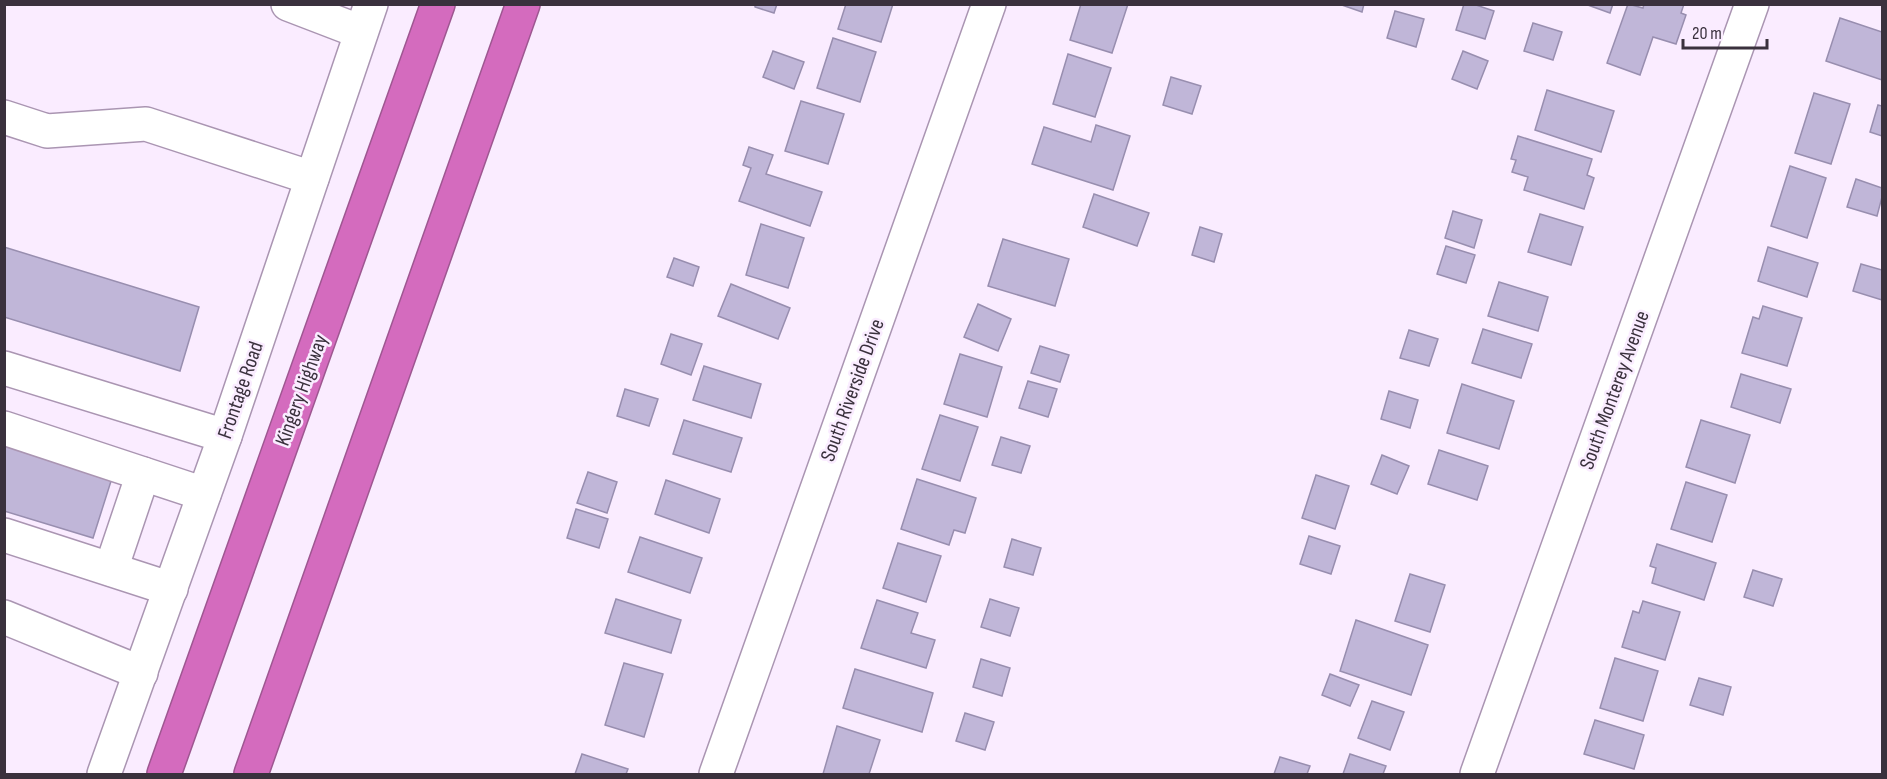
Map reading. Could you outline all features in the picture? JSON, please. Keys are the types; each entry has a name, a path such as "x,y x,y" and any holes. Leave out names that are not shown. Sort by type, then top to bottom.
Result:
{"highway":[{"name":"Kingery Highway","path":"164,774 438,4"},
{"path":"251,774 523,4"}],"street":[{"path":"288,4 366,18"},
{"name":"South Riverside Drive","path":"716,774 989,4"},
{"name":"South Monterey Avenue","path":"1477,774 1752,4"},
{"name":"Frontage Road","path":"104,774 225,436 366,18"},
{"path":"4,117 47,131 146,124 312,178"},
{"path":"4,368 225,436"},
{"path":"4,428 204,494"},
{"path":"111,569 143,474"},
{"path":"4,535 171,589"},
{"path":"4,617 141,674"}],"building":[{"path":"755,4 777,4 774,13 755,7"},
{"path":"846,4 893,4 881,42 838,29"},
{"path":"1081,4 1128,4 1112,53 1070,40"},
{"path":"1339,4 1364,4 1362,12"},
{"path":"1464,4 1473,4 1494,11 1485,39 1456,30"},
{"path":"1585,4 1613,4 1610,13"},
{"path":"1628,4 1643,8 1644,4 1684,4 1681,13 1686,15 1676,44 1653,37 1640,75 1607,63"},
{"path":"1395,11 1424,19 1416,47 1387,38"},
{"path":"1840,18 1882,32 1882,80 1826,61"},
{"path":"1533,23 1562,32 1553,60 1524,51"},
{"path":"833,38 876,52 860,102 817,88"},
{"path":"773,51 804,62 794,89 763,77"},
{"path":"1463,51 1488,61 1477,89 1452,79"},
{"path":"1068,54 1111,68 1095,117 1053,104"},
{"path":"1171,77 1201,86 1192,114 1163,105"},
{"path":"1547,90 1614,111 1601,152 1535,130"},
{"path":"1814,93 1850,104 1831,164 1795,153"},
{"path":"801,101 844,114 828,164 785,151"},
{"path":"1878,105 1882,106 1882,136 1870,132"},
{"path":"1096,125 1130,136 1113,190 1032,164 1044,127 1091,142"},
{"path":"1518,136 1592,159 1587,175 1594,178 1584,209 1524,190 1528,177 1512,172 1516,160 1511,159"},
{"path":"749,147 773,155 766,174 822,192 810,226 739,201 751,168 743,165"},
{"path":"1790,166 1826,178 1807,238 1771,226"},
{"path":"1856,179 1882,188 1877,216 1847,207"},
{"path":"1094,194 1149,213 1137,246 1083,227"},
{"path":"1453,211 1482,220 1474,248 1445,238"},
{"path":"1540,214 1583,227 1571,265 1528,252"},
{"path":"761,224 804,238 788,288 746,275"},
{"path":"1200,227 1222,234 1214,262 1192,255"},
{"path":"1003,239 1069,259 1055,306 988,286"},
{"path":"1446,246 1475,255 1466,283 1437,274"},
{"path":"4,247 199,307 180,371 4,317"},
{"path":"1768,247 1818,263 1807,297 1758,281"},
{"path":"674,258 699,267 693,286 667,277"},
{"path":"1861,264 1882,270 1882,300 1853,291"},
{"path":"1499,282 1548,297 1538,331 1488,316"},
{"path":"731,284 790,308 778,339 718,316"},
{"path":"978,304 1011,319 998,351 964,337"},
{"path":"1763,306 1802,318 1787,366 1742,353 1753,317 1759,319"},
{"path":"1483,329 1532,344 1521,378 1472,363"},
{"path":"1409,330 1438,339 1429,366 1400,358"},
{"path":"671,334 702,344 691,375 661,364"},
{"path":"1040,346 1069,355 1060,382 1031,373"},
{"path":"960,354 1002,367 987,417 944,404"},
{"path":"704,366 761,384 751,418 693,400"},
{"path":"1741,374 1791,389 1780,423 1731,407"},
{"path":"1028,381 1057,389 1048,417 1019,408"},
{"path":"1462,384 1514,401 1499,449 1447,433"},
{"path":"625,389 658,399 649,426 617,416"},
{"path":"1389,391 1418,400 1410,428 1381,419"},
{"path":"940,415 978,427 960,481 922,469"},
{"path":"684,420 742,438 731,472 673,454"},
{"path":"1701,420 1750,435 1735,483 1686,467"},
{"path":"1001,437 1030,446 1021,473 992,465"},
{"path":"4,445 112,478 93,538 4,511"},
{"path":"1439,450 1488,466 1477,500 1428,484"},
{"path":"1382,455 1409,466 1397,494 1371,484"},
{"path":"588,472 617,482 607,513 577,503"},
{"path":"1316,475 1349,486 1335,529 1302,518"},
{"path":"917,479 976,498 965,533 954,530 949,545 901,529"},
{"path":"666,480 720,499 709,533 655,514"},
{"path":"1686,482 1727,495 1712,542 1671,529"},
{"path":"576,509 608,519 599,548 567,538"},
{"path":"1309,536 1340,546 1331,574 1300,564"},
{"path":"640,537 702,558 690,593 628,572"},
{"path":"1012,539 1041,548 1033,575 1004,567"},
{"path":"898,543 941,556 926,602 883,588"},
{"path":"1657,544 1716,563 1704,600 1652,583 1656,568 1650,566"},
{"path":"1753,570 1782,579 1773,606 1744,597"},
{"path":"1410,574 1445,585 1430,632 1395,621"},
{"path":"616,599 681,620 671,653 605,633"},
{"path":"990,599 1019,608 1010,636 981,627"},
{"path":"877,600 918,613 911,633 935,640 926,668 861,648"},
{"path":"1643,601 1680,612 1665,660 1622,647 1633,611 1639,613"},
{"path":"1356,620 1428,645 1411,695 1340,671"},
{"path":"1615,658 1658,671 1643,721 1600,708"},
{"path":"981,659 1010,668 1002,696 973,687"},
{"path":"624,663 663,674 644,737 605,725"},
{"path":"855,669 933,693 922,732 843,708"},
{"path":"1330,674 1359,685 1350,706 1322,695"},
{"path":"1699,678 1731,687 1723,715 1690,705"},
{"path":"1372,701 1404,712 1390,750 1358,738"},
{"path":"965,713 994,722 985,750 956,741"},
{"path":"1595,720 1644,735 1634,769 1584,754"},
{"path":"837,726 880,740 869,774 823,774"},
{"path":"582,754 628,769 626,774 575,774"},
{"path":"1350,754 1386,766 1383,774 1343,774"},
{"path":"1280,757 1310,766 1307,774 1274,774"}]}
